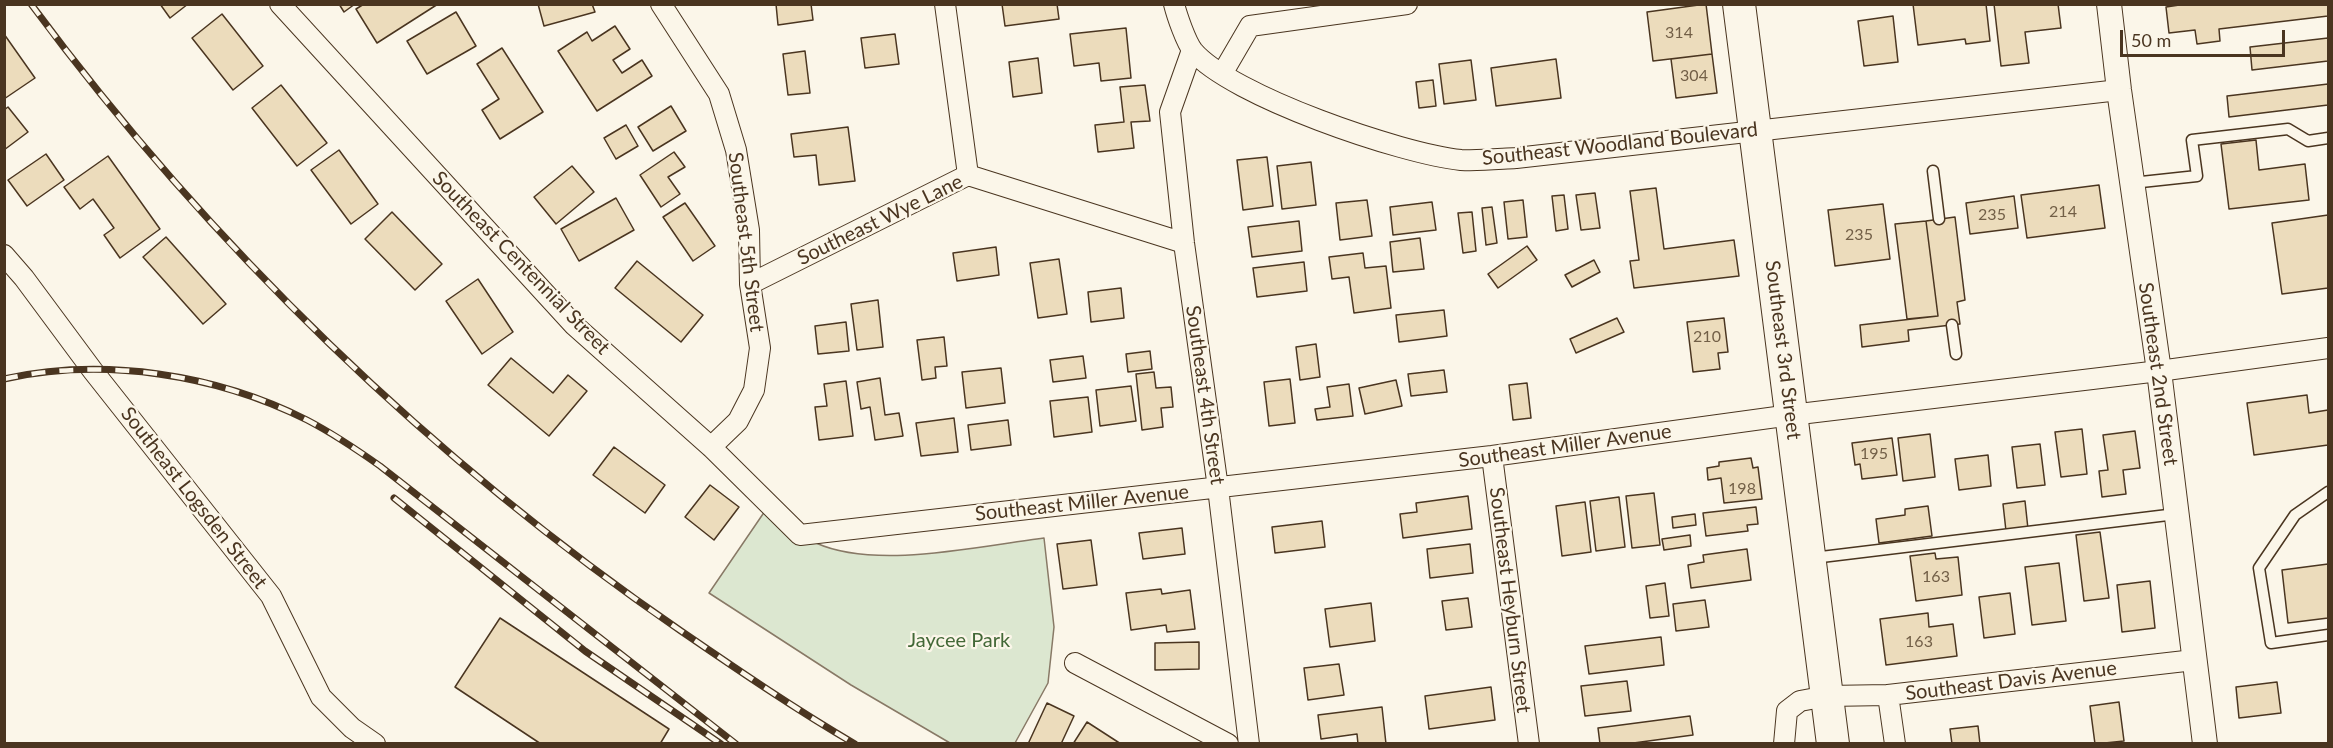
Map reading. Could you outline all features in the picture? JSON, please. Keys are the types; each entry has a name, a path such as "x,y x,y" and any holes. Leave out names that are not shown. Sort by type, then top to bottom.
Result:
{"main road":[{"name":"Southeast 3rd Street","path":"1739,4 1833,744"}],"street":[{"name":"Southeast Centennial Street","path":"280,4 574,325 711,447 800,535"},
{"name":"Southeast 5th Street","path":"661,4 719,94 736,150 749,230 750,284 760,348 754,390 738,421 711,447"},
{"path":"945,4 968,175"},
{"name":"Southeast Woodland Boulevard","path":"1174,4 1192,50 1222,74 1257,93 1352,132 1461,160 1516,158 2119,90"},
{"path":"1222,74 1250,26 1407,4"},
{"name":"Southeast 2nd Street","path":"2109,4 2159,371 2205,744"},
{"name":"Southeast 4th Street","path":"1192,50 1170,112 1184,243 1218,488 1249,744"},
{"name":"Southeast Wye Lane","path":"750,284 968,175 1184,243"},
{"name":"Southeast Logsden Street","path":"4,255 271,596 321,697 352,728 375,744"},
{"name":"Southeast Miller Avenue","path":"800,535 1492,456 2328,348"},
{"name":"Southeast Heyburn Street","path":"1492,456 1529,744"},
{"name":"Southeast Davis Avenue","path":"1827,696 1888,695 2194,660"},
{"path":"1075,663 1228,744"},
{"path":"1888,695 1895,744"},
{"path":"1784,744 1787,711 1800,701 1827,696"}],"lane":[{"path":"2132,183 2197,176 2192,140 2288,129 2308,141 2328,138"},
{"path":"1933,171 1939,219"},
{"path":"1952,325 1956,354"},
{"path":"2328,492 2295,515 2259,568 2271,643 2328,635"},
{"path":"1809,558 2176,514"}],"green space":[{"name":"Jaycee Park","path":"765,511 796,533 816,543 840,551 868,555 928,554 1044,538 1054,627 1048,683 1015,743 950,743 851,685 709,593"}],"building":[{"path":"160,4 188,4 170,18"},
{"path":"339,4 355,4 344,12"},
{"path":"364,4 438,4 377,43 356,9"},
{"path":"538,4 592,4 595,12 544,26"},
{"path":"776,4 811,4 813,20 778,25"},
{"path":"1002,4 1057,4 1059,19 1005,26"},
{"path":"1706,4 1712,54 1653,61 1647,12"},
{"path":"1913,4 1986,4 1990,41 1966,44 1965,39 1918,45"},
{"path":"1994,4 2058,4 2061,28 2025,32 2029,63 2001,66"},
{"path":"2186,4 2328,4 2328,16 2219,29 2220,41 2197,44 2195,30 2169,33 2166,7"},
{"path":"456,12 476,46 427,74 407,41"},
{"path":"222,14 263,66 233,90 192,38"},
{"path":"1893,16 1898,62 1864,66 1858,21"},
{"path":"615,26 630,49 613,60 622,73 642,60 652,76 597,111 558,51 587,32 592,41"},
{"path":"1126,28 1131,78 1101,81 1099,63 1074,66 1070,34"},
{"path":"4,34 35,78 4,99"},
{"path":"895,34 899,64 865,68 861,38"},
{"path":"2328,38 2328,61 2252,70 2250,47"},
{"path":"502,48 543,112 500,139 482,110 499,99 477,64"},
{"path":"805,51 810,93 788,95 783,54"},
{"path":"1712,54 1717,93 1676,98 1671,59"},
{"path":"1038,58 1042,93 1013,97 1009,62"},
{"path":"1556,59 1561,98 1496,106 1491,68"},
{"path":"1471,60 1476,100 1444,104 1439,64"},
{"path":"1433,80 1436,106 1419,108 1416,82"},
{"path":"2328,84 2328,105 2229,117 2227,96"},
{"path":"281,85 327,143 297,166 252,108"},
{"path":"1145,85 1150,121 1131,122 1134,148 1098,152 1095,125 1124,122 1120,87"},
{"path":"671,106 686,131 653,151 638,127"},
{"path":"8,107 28,132 4,150 4,110"},
{"path":"626,125 638,146 616,159 604,138"},
{"path":"848,127 855,181 819,185 816,155 794,157 791,134"},
{"path":"2256,140 2259,170 2305,164 2309,200 2229,209 2221,144"},
{"path":"339,150 378,204 351,224 311,170"},
{"path":"674,152 685,167 668,177 680,194 661,207 640,175"},
{"path":"46,154 64,180 27,206 8,180"},
{"path":"108,156 160,229 120,258 104,235 114,228 93,199 80,209 64,187"},
{"path":"1267,157 1273,206 1243,210 1237,160"},
{"path":"1311,162 1316,205 1282,209 1277,166"},
{"path":"572,166 594,192 556,224 534,197"},
{"path":"2099,185 2105,228 2027,238 2021,195"},
{"path":"1656,188 1664,249 1734,240 1739,276 1634,288 1630,261 1639,260 1630,191"},
{"path":"1595,193 1600,228 1581,230 1576,195"},
{"path":"1564,195 1568,229 1556,231 1552,196"},
{"path":"2014,196 2018,228 1970,234 1966,203"},
{"path":"616,198 634,230 579,261 561,229"},
{"path":"1367,200 1372,236 1340,240 1336,203"},
{"path":"1523,200 1527,237 1508,239 1504,202"},
{"path":"1432,202 1436,230 1393,235 1390,207"},
{"path":"685,203 715,246 693,261 663,217"},
{"path":"1883,204 1890,259 1835,266 1828,210"},
{"path":"1492,207 1497,243 1486,245 1482,208"},
{"path":"392,212 442,264 415,290 365,239"},
{"path":"1472,212 1476,251 1463,253 1458,213"},
{"path":"2328,215 2328,288 2282,294 2272,223"},
{"path":"1955,217 1965,300 1957,302 1960,324 1908,330 1909,341 1862,347 1860,325 1938,316 1926,221"},
{"path":"1299,221 1302,251 1252,257 1248,227"},
{"path":"1926,221 1938,316 1907,319 1895,224"},
{"path":"166,237 226,304 203,324 143,257"},
{"path":"1420,238 1424,269 1393,272 1390,242"},
{"path":"1527,246 1537,260 1498,288 1488,274"},
{"path":"996,247 999,275 957,281 953,253"},
{"path":"1363,253 1365,268 1386,266 1391,308 1354,313 1349,277 1332,279 1329,257"},
{"path":"1059,259 1067,314 1038,318 1030,263"},
{"path":"1594,260 1600,272 1572,287 1565,275"},
{"path":"637,261 703,315 681,342 615,288"},
{"path":"1304,262 1307,291 1257,297 1253,268"},
{"path":"478,279 513,332 482,354 446,301"},
{"path":"1121,288 1124,318 1091,322 1088,292"},
{"path":"878,300 883,347 857,350 851,304"},
{"path":"1444,310 1447,336 1399,342 1396,315"},
{"path":"1617,318 1624,332 1576,353 1570,339"},
{"path":"1724,318 1728,352 1718,353 1720,369 1693,372 1687,322"},
{"path":"846,322 849,351 818,354 815,326"},
{"path":"944,337 947,366 935,367 936,378 922,380 917,340"},
{"path":"1316,344 1320,377 1300,380 1296,347"},
{"path":"1150,351 1152,369 1128,372 1126,354"},
{"path":"1083,356 1086,378 1053,382 1050,360"},
{"path":"511,358 553,393 568,375 587,391 549,436 488,385"},
{"path":"1001,368 1005,403 966,408 962,372"},
{"path":"1444,370 1447,392 1411,396 1408,374"},
{"path":"1154,372 1156,388 1171,387 1173,407 1161,408 1163,427 1142,430 1136,374"},
{"path":"880,378 885,415 899,413 903,436 875,440 870,407 861,409 857,382"},
{"path":"1290,379 1295,423 1269,426 1264,382"},
{"path":"1396,380 1402,406 1365,414 1359,388"},
{"path":"846,381 853,436 819,440 815,407 827,406 824,384"},
{"path":"1527,383 1531,418 1513,420 1509,385"},
{"path":"1349,384 1353,416 1317,420 1315,409 1330,407 1327,387"},
{"path":"1131,386 1136,421 1100,426 1096,390"},
{"path":"2307,395 2309,413 2328,410 2328,445 2254,455 2247,403"},
{"path":"1088,397 1092,432 1054,437 1050,401"},
{"path":"954,418 958,452 921,456 916,423"},
{"path":"1008,420 1011,445 971,450 968,425"},
{"path":"2082,429 2087,474 2061,477 2055,432"},
{"path":"2135,431 2140,468 2123,470 2126,494 2102,497 2099,471 2108,470 2103,435"},
{"path":"1930,434 1935,477 1903,481 1898,438"},
{"path":"1892,438 1897,475 1862,479 1860,464 1855,465 1852,443"},
{"path":"2040,444 2045,485 2017,488 2012,447"},
{"path":"614,447 665,485 645,513 593,475"},
{"path":"1988,455 1991,486 1959,490 1955,459"},
{"path":"1751,458 1753,468 1758,467 1762,499 1724,503 1721,478 1708,480 1707,468 1719,466 1719,462"},
{"path":"710,485 739,507 714,540 685,517"},
{"path":"1654,493 1660,545 1632,548 1626,496"},
{"path":"1468,496 1472,529 1403,538 1400,514 1417,512 1416,503"},
{"path":"1619,497 1625,547 1596,551 1590,501"},
{"path":"2025,501 2028,529 2006,531 2003,504"},
{"path":"1585,502 1591,552 1562,556 1556,506"},
{"path":"1928,506 1932,536 1879,543 1876,519 1905,515 1905,509"},
{"path":"1756,507 1758,524 1747,525 1748,531 1706,536 1703,513"},
{"path":"1695,514 1696,525 1673,528 1672,517"},
{"path":"1322,521 1325,547 1275,553 1272,527"},
{"path":"1182,528 1185,554 1143,559 1139,533"},
{"path":"2100,532 2109,598 2084,601 2076,535"},
{"path":"1690,535 1691,546 1664,550 1662,539"},
{"path":"1091,540 1097,585 1063,589 1057,544"},
{"path":"1470,544 1473,573 1430,578 1427,549"},
{"path":"1747,549 1751,580 1691,588 1688,565 1704,562 1703,555"},
{"path":"1935,553 1936,559 1958,557 1962,595 1916,601 1910,556"},
{"path":"2059,563 2066,621 2032,625 2025,567"},
{"path":"2328,564 2328,618 2288,623 2282,570"},
{"path":"2150,581 2155,628 2122,632 2117,585"},
{"path":"1665,583 1669,616 1650,618 1646,586"},
{"path":"1161,589 1162,594 1190,590 1195,629 1167,632 1166,625 1131,630 1126,593"},
{"path":"2010,593 2015,634 1984,638 1979,597"},
{"path":"1468,598 1472,627 1446,630 1442,601"},
{"path":"1705,600 1709,627 1676,631 1673,604"},
{"path":"1371,603 1375,641 1330,647 1325,609"},
{"path":"1928,613 1929,627 1953,624 1957,656 1886,665 1880,619"},
{"path":"500,618 669,729 660,744 541,744 455,687"},
{"path":"1661,637 1664,665 1589,674 1585,646"},
{"path":"1199,642 1199,669 1155,670 1155,643"},
{"path":"1339,664 1344,695 1308,700 1304,668"},
{"path":"1627,681 1631,711 1585,716 1581,686"},
{"path":"2277,682 2281,713 2239,718 2236,687"},
{"path":"1491,687 1495,720 1429,729 1425,696"},
{"path":"2119,702 2124,741 2095,744 2090,706"},
{"path":"1047,703 1074,716 1061,744 1028,744"},
{"path":"1382,707 1386,744 1358,744 1357,734 1321,739 1318,715"},
{"path":"1690,716 1693,735 1626,744 1600,744 1598,728"},
{"path":"1087,722 1121,744 1073,744"},
{"path":"1978,726 1980,744 1952,744 1950,729"}],"railway":[{"path":"31,4 100,94 173,180 250,264 413,422 589,565 745,675 855,744"},
{"path":"4,379 80,370 119,370 158,374 235,391 307,420 380,466 736,744"},
{"path":"394,498 585,651 721,744"}]}
